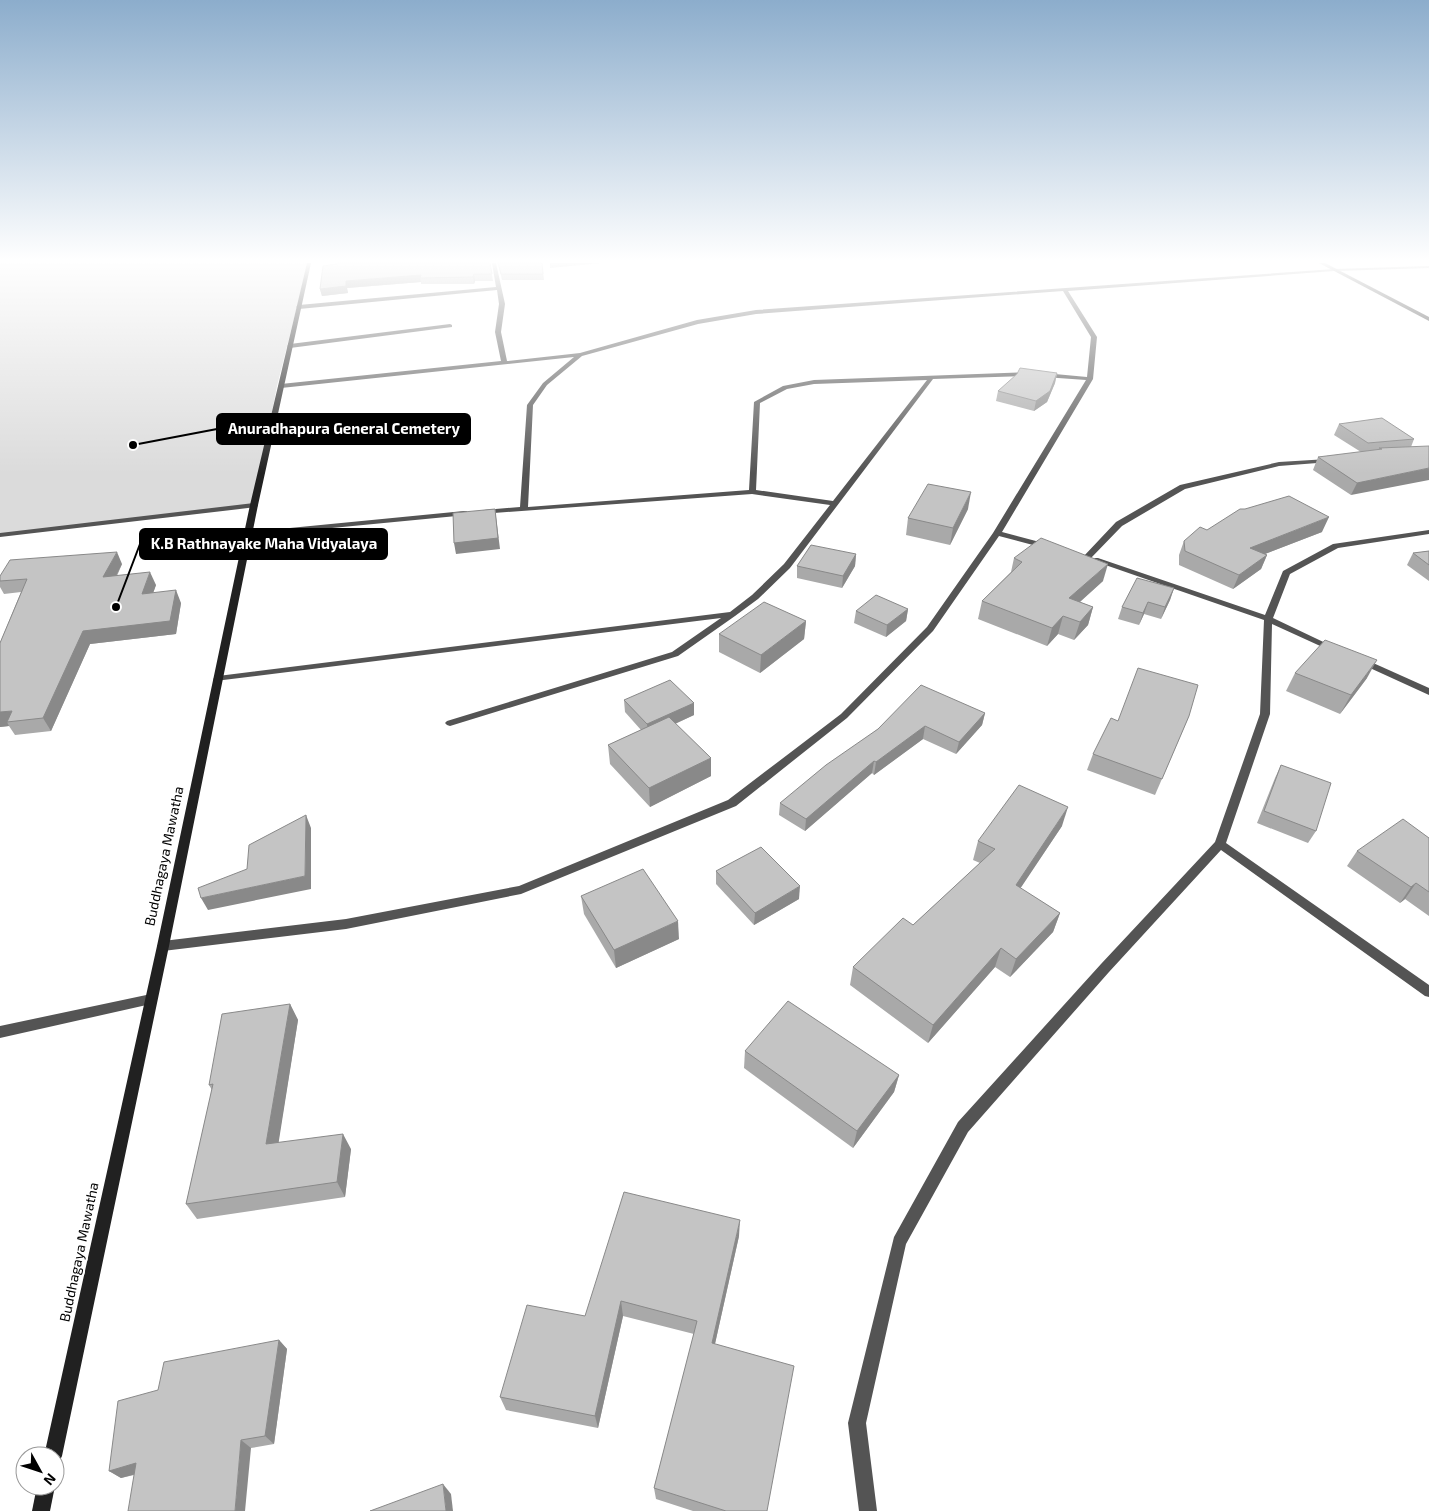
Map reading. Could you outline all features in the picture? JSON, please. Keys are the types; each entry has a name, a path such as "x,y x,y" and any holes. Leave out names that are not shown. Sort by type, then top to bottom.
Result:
{"main road":[{"name":"Buddhagaya Mawatha","path":"54,1446 163,946 254,505 293,334"},
{"path":"41,1511 44,1496"}],"street":[{"path":"290,346 390,334"},
{"path":"498,334 504,364"},
{"path":"281,386 580,355 657,334"},
{"path":"163,946 346,924 521,890 732,803 844,716 930,629 997,533 1090,379 1094,337 1092,334"},
{"path":"524,508 530,405 545,384 580,355"},
{"path":"752,492 757,402 785,387 814,382 1015,373 1090,379"},
{"path":"450,723 675,654 732,614 754,597 787,566 932,377"},
{"path":"1334,461 1279,464 1183,488 1119,524 1083,556 1268,619 1339,652"},
{"path":"248,534 524,508 752,492 834,503"},
{"path":"0,535 254,505"},
{"path":"868,1511 857,1423 899,1242 963,1127 1105,968 1220,844 1265,714 1268,619 1286,573 1336,546 1429,532"},
{"path":"997,533 1060,550"},
{"path":"218,679 732,614"},
{"path":"1357,660 1429,692"},
{"path":"1220,844 1429,992"},
{"path":"0,1032 151,999"}],"shaded area":[{"path":"0,334 290,334 277,386 254,505 0,535"}],"building":[{"path":"1020,368 1057,373 1050,391 1036,401 998,391 1017,374"},
{"path":"1382,418 1414,439 1368,443 1339,424"},
{"path":"1429,446 1429,468 1357,483 1318,457 1382,449 1379,448"},
{"path":"928,484 971,492 953,528 908,518"},
{"path":"1289,496 1329,517 1250,548 1267,555 1239,575 1185,551 1184,541 1200,527 1207,530 1240,509"},
{"path":"495,509 498,538 454,543 453,513"},
{"path":"1041,538 1108,564 1069,598 1093,607 1080,622 1063,616 1052,628 982,601 1022,562 1014,558"},
{"path":"811,545 856,554 843,576 797,566"},
{"path":"1429,551 1429,565 1413,553"},
{"path":"117,552 103,577 150,572 142,594 176,590 170,621 83,631 43,718 7,722 12,711 0,712 0,643 27,579 0,581 0,576 10,560"},
{"path":"1137,578 1174,588 1165,607 1148,602 1143,613 1122,607"},
{"path":"876,595 908,609 887,625 856,611"},
{"path":"764,602 806,621 761,655 719,634"},
{"path":"1325,640 1377,660 1351,695 1295,673"},
{"path":"1138,668 1198,685 1189,716 1162,779 1093,754 1111,718 1118,721"},
{"path":"670,680 694,703 647,724 624,700"},
{"path":"921,685 985,713 959,742 925,726 876,762 874,761 806,819 780,803 826,765 878,729"},
{"path":"669,717 711,758 649,788 608,745"},
{"path":"1281,765 1331,783 1316,831 1264,811"},
{"path":"1019,785 1068,807 1016,885 1060,913 1016,959 1001,948 933,1025 853,967 903,918 913,925 995,849 978,841"},
{"path":"306,815 305,876 201,898 198,888 247,869 249,845"},
{"path":"1403,819 1429,838 1429,892 1416,883 1411,887 1357,851"},
{"path":"761,847 800,886 755,913 716,871"},
{"path":"643,869 678,921 614,950 581,896"},
{"path":"788,1001 899,1075 857,1131 745,1051"},
{"path":"290,1004 266,1144 343,1134 337,1182 186,1204 213,1084 209,1085 222,1014"},
{"path":"624,1192 740,1220 712,1343 794,1366 767,1511 726,1511 654,1488 697,1321 621,1301 595,1416 500,1397 527,1305 585,1316"},
{"path":"279,1340 265,1436 241,1440 235,1511 128,1511 136,1463 109,1471 118,1401 158,1390 164,1362"},
{"path":"443,1484 446,1511 370,1511"}],"place":[{"name":"Anuradhapura General Cemetery","path":"133,445"},
{"name":"K.B Rathnayake Maha Vidyalaya","path":"116,607"}]}
